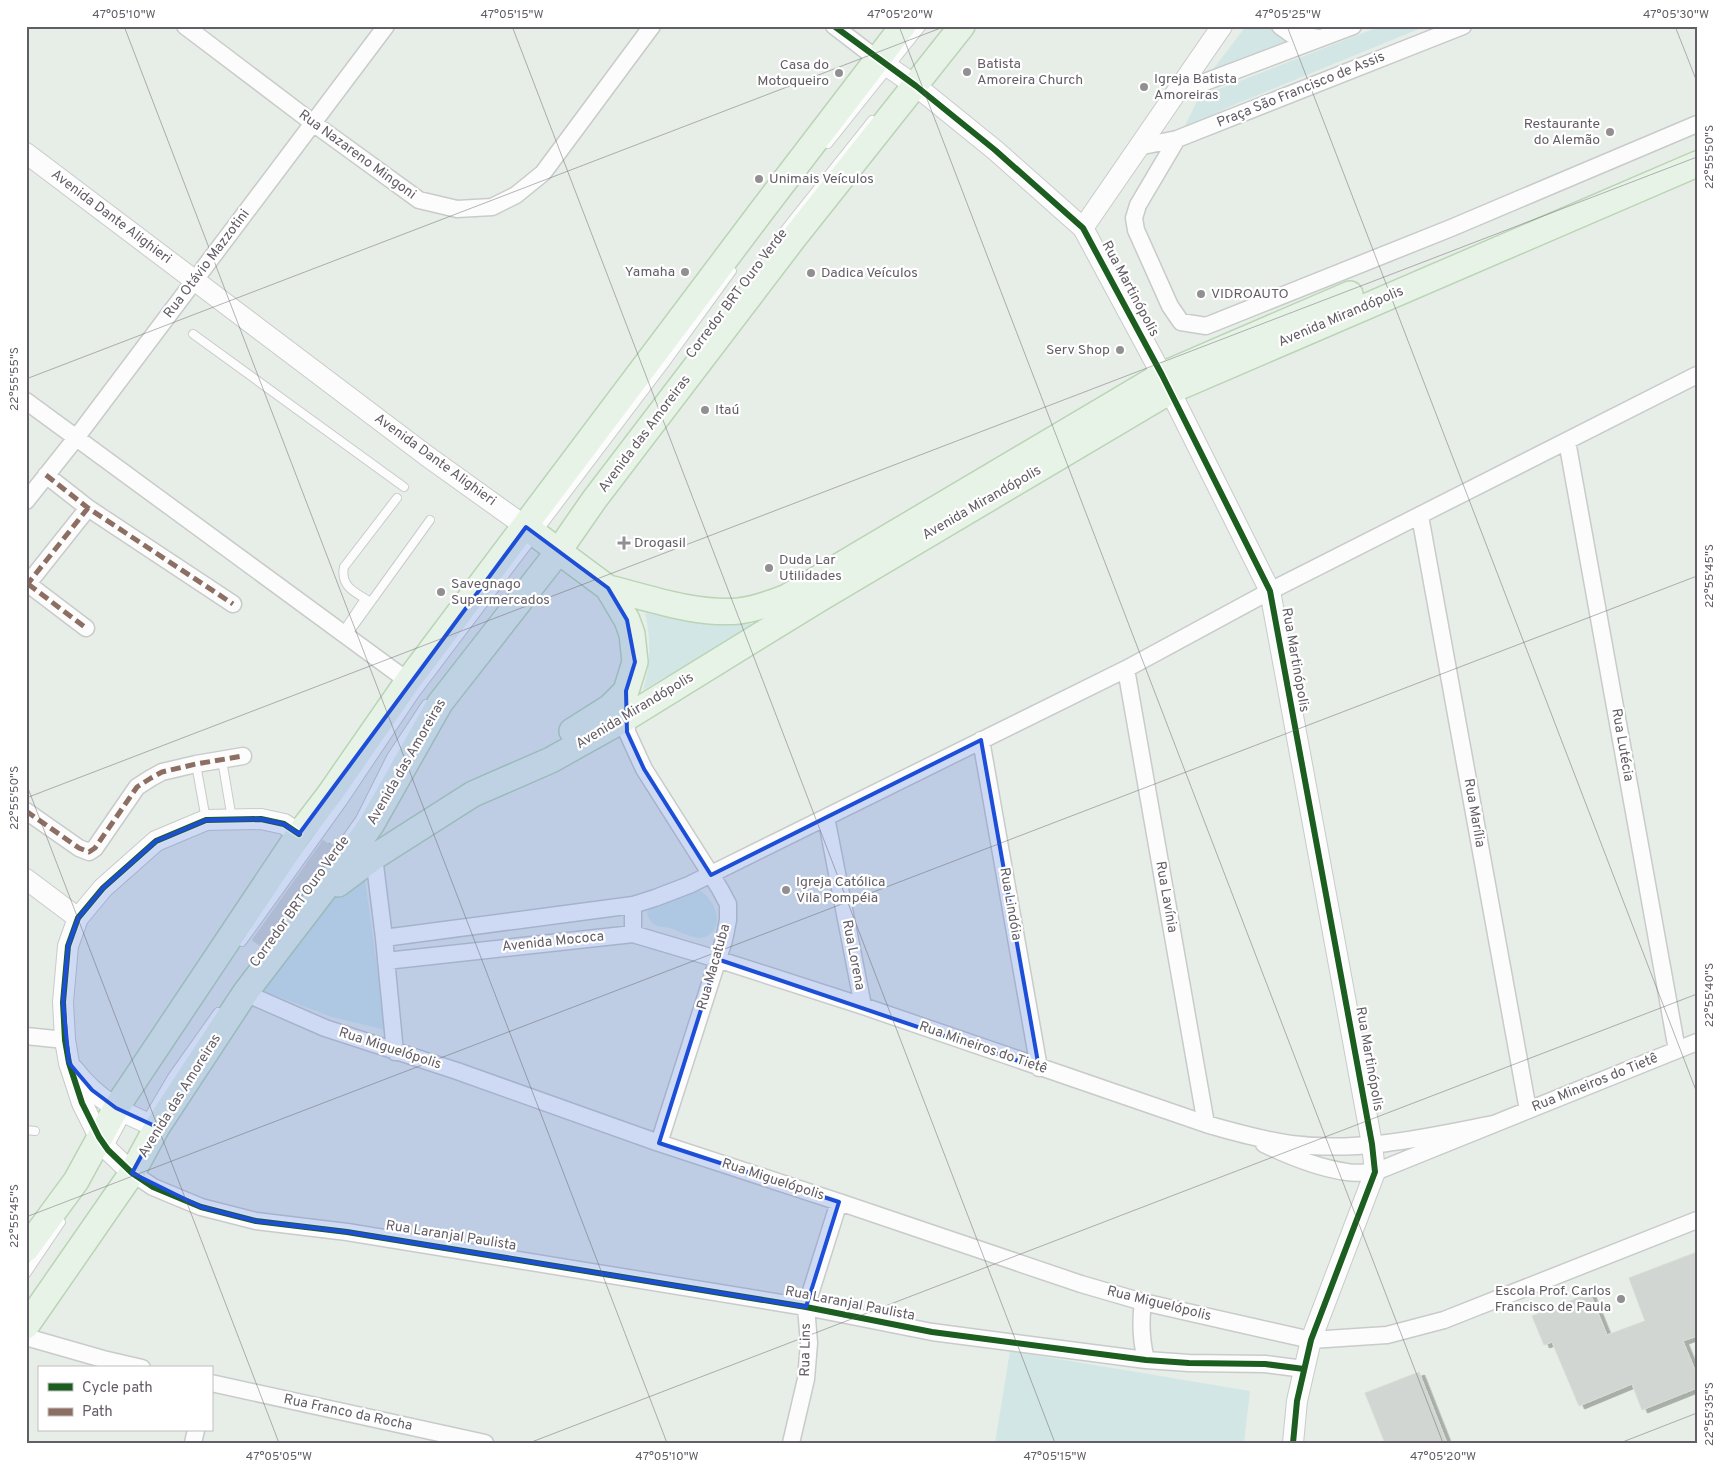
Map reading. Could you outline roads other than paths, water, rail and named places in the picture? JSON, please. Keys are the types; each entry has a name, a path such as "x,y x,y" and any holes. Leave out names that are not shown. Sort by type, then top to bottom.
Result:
{"main road":[{"name":"Avenida das Amoreiras","path":"26,1326 125,1168 148,1127 235,998 307,913 340,870 371,824 440,703 544,541 883,63 903,26"},
{"name":"Avenida das Amoreiras","path":"26,1249 103,1148 298,834 329,795 408,681 544,541 594,500 793,239 908,81 962,26"},
{"name":"Avenida Mirandópolis","path":"608,588 683,607 717,612 741,611 787,598 1166,383 1697,145"},
{"name":"Avenida Mirandópolis","path":"307,913 343,880 374,857 473,794 551,760 626,718 1166,383 1697,164"},
{"name":"Avenida Dante Alighieri","path":"473,794 610,707 626,691 635,662 632,634 627,620 608,588 544,541"}],"street":[{"name":"Rua Nazareno Mingoni","path":"185,26 312,124 419,200 457,209 492,207 516,195 543,173 652,26"},
{"name":"Rua Otávio Mazzotini","path":"26,501 76,438 386,26"},
{"name":"Rua Martinópolis","path":"834,26 996,150 1083,228 1166,383 1270,591 1372,1144 1375,1172 1311,1340 1297,1401 1293,1443"},
{"path":"1083,228 1222,26"},
{"path":"1280,26 1297,36 1324,38"},
{"path":"1176,93 1354,26"},
{"name":"Praça São Francisco de Assis","path":"1138,148 1176,139 1462,26"},
{"path":"1176,139 1138,206 1134,218 1136,230 1170,306 1181,322 1206,326 1451,228 1697,124"},
{"name":"Avenida Dante Alighieri","path":"26,153 427,456 544,541"},
{"name":"Avenida Mococa","path":"384,938 633,905 711,875 1126,669 1270,591 1697,375"},
{"path":"26,401 408,681"},
{"name":"Rua Lutécia","path":"1567,441 1677,1050"},
{"path":"46,475 88,508 233,604"},
{"path":"86,628 27,585 88,508"},
{"name":"Rua Marília","path":"1420,516 1528,1110"},
{"name":"Rua Lavínia","path":"1126,669 1206,1124"},
{"name":"Rua Macatuba","path":"626,691 627,732 644,768 728,904 728,920 724,940 659,1143"},
{"name":"Rua Lindóia","path":"981,740 1039,1068"},
{"path":"26,811 78,848 88,852 95,848 137,787 162,772 243,756"},
{"name":"Rua Lorena","path":"826,817 863,1006"},
{"name":"Rua Laranjal Paulista","path":"298,834 284,824 261,819 206,820 156,841 103,888 78,918 68,946 63,1002 65,1040 69,1063 82,1103 103,1148 125,1168 153,1187 201,1207 256,1221 347,1232 806,1307 932,1332 1146,1360 1189,1364 1265,1364 1304,1369"},
{"path":"374,857 395,1052"},
{"path":"26,879 78,918"},
{"path":"633,905 633,934"},
{"name":"Avenida Mococa","path":"386,961 633,934 717,959"},
{"name":"Rua Mineiros do Tietê","path":"717,959 863,1006 1039,1068 1250,1137 1293,1144 1328,1146 1372,1144 1411,1140 1493,1124"},
{"name":"Rua Miguelópolis","path":"235,998 457,1071 659,1143 1072,1281 1143,1302 1311,1340 1387,1335 1444,1320 1697,1220"},
{"path":"26,1036 65,1040"},
{"name":"Rua Mineiros do Tietê","path":"1250,1137 1283,1154 1319,1166 1349,1173 1375,1172 1697,1042"},
{"path":"69,1063 92,1090 125,1110 148,1127"},
{"name":"Rua Lins","path":"791,1443 806,1379 809,1343 806,1307 839,1202"},
{"path":"1143,1302 1141,1332 1146,1360"},
{"path":"26,1337 133,1366"},
{"name":"Rua Franco da Rocha","path":"212,1383 485,1443"}],"lane":[{"path":"821,153 883,63 922,26"},
{"name":"Corredor BRT Ouro Verde","path":"776,241 876,115"},
{"name":"Corredor BRT Ouro Verde","path":"238,946 342,803 415,694 544,541 666,362 739,261"},
{"path":"193,334 404,487"},
{"path":"368,600 348,588 343,574 344,567 398,498"},
{"path":"345,634 368,600 430,520"},
{"name":"Corredor BRT Ouro Verde","path":"337,851 360,819 391,757 432,695"},
{"path":"222,760 232,819"},
{"path":"196,764 206,820"},
{"path":"26,1130 35,1130"},
{"path":"78,1236 110,1190"},
{"path":"26,1274 67,1212"}],"place":[{"name":"Batista Amoreira Church","path":"967,72"},
{"name":"Casa do Motoqueiro","path":"839,73"},
{"name":"Igreja Batista Amoreiras","path":"1144,87"},
{"name":"Restaurante do Alemão","path":"1610,132"},
{"name":"Unimais Veículos","path":"759,179"},
{"name":"Yamaha","path":"685,272"},
{"name":"Dadica Veículos","path":"811,273"},
{"name":"VIDROAUTO","path":"1201,294"},
{"name":"Serv Shop","path":"1120,350"},
{"name":"Itaú","path":"705,410"},
{"name":"Drogasil","path":"624,543"},
{"name":"Duda Lar Utilidades","path":"769,568"},
{"name":"Savegnago Supermercados","path":"441,592"},
{"name":"Igreja Católica Vila Pompéia","path":"786,890"},
{"name":"Escola Prof. Carlos Francisco de Paula","path":"1621,1299"}]}
